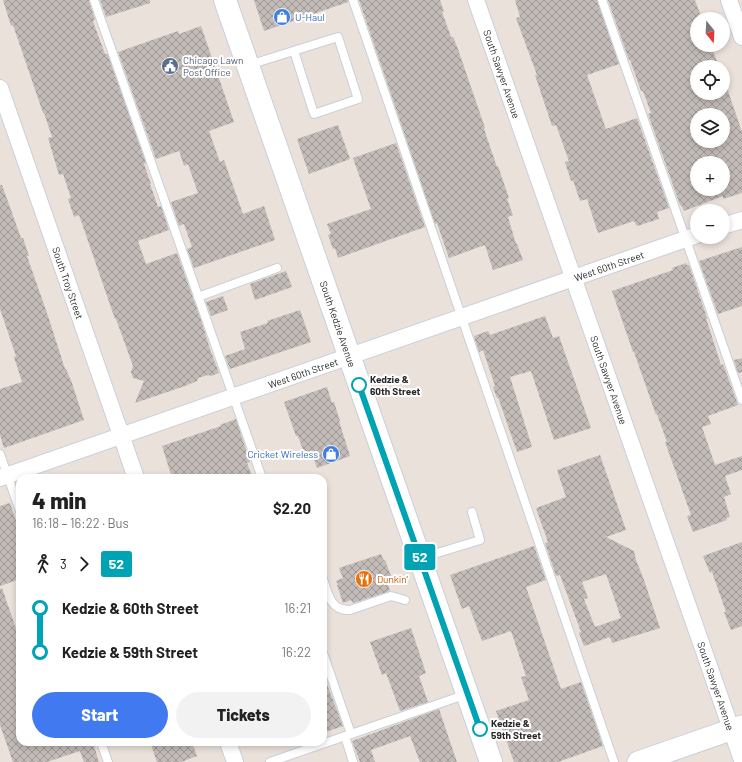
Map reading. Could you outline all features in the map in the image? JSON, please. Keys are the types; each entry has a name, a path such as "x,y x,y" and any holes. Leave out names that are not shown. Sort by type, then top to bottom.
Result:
{"main road":[{"name":"South Kedzie Avenue","path":"225,0 491,762"}],"street":[{"name":"South Sawyer Avenue","path":"476,0 573,278 737,728 742,760"},
{"path":"729,0 742,37"},
{"name":"South Troy Street","path":"0,88 135,474"},
{"path":"730,224 742,220"},
{"name":"West 60th Street","path":"4,477 690,238"},
{"path":"638,762 737,728"},
{"path":"229,746 234,762"}],"lane":[{"path":"94,0 261,474"},
{"path":"353,0 614,762"},
{"path":"602,0 690,232"},
{"path":"248,66 294,51 338,37 358,99 314,114 294,51"},
{"path":"694,244 742,400"},
{"path":"198,297 276,268"},
{"path":"0,454 4,477 16,502"},
{"path":"420,558 480,540 472,512"},
{"path":"327,590 332,604 337,608 344,610 350,610 391,596 405,600"},
{"path":"327,666 348,735 353,762"},
{"path":"327,742 467,693"},
{"path":"102,746 108,762"},
{"path":"270,762 316,746"}],"building":[{"path":"3,0 89,0 95,20 93,21 95,27 105,54 108,55 146,163 144,164 158,207 161,206 169,230 138,241 146,264 177,253 219,373 198,378 197,381 185,386 135,403 144,381 133,378 131,372 133,366 79,215 74,217 68,199 71,198 63,174 59,175 48,138 52,137 13,25 11,26"},
{"path":"100,0 150,0 150,3 106,17"},
{"name":"U-Haul","path":"254,0 348,0 348,2 264,31"},
{"path":"359,0 440,0 444,11 442,12 451,37 453,37 458,49 497,167 498,166 509,198 507,199 513,215 508,217 516,244 523,260 493,270 485,245 449,258 437,223 435,224"},
{"path":"515,0 597,0 619,64 587,75 606,129 637,118 669,208 657,212 659,219 637,226 634,221 598,233 587,199 580,201 573,180 571,181 565,162 569,161 556,125 552,126 535,75 537,75 516,18 520,17"},
{"path":"608,0 695,0 699,12 690,12 690,52 714,52 716,60 690,60 690,100 730,100 730,97 742,132 742,193 723,199 723,196 702,204 690,204 690,209 684,211 680,205 648,114 651,113"},
{"path":"201,26 234,122 209,131 220,162 224,160 243,214 264,206 275,240 194,268 187,249 192,247 184,224 179,226 171,202 198,193 188,164 184,166 179,151 156,159 118,52 178,31 179,34"},
{"path":"338,125 350,159 309,174 297,139"},
{"path":"396,143 425,227 338,258 335,248 333,249 328,235 331,234 327,224 371,209 353,158"},
{"path":"0,185 2,185 21,238 23,238 29,256 27,256 65,369 72,383 84,420 4,448 0,435 0,389 22,382 14,357 16,356 0,309"},
{"path":"742,247 742,306 718,314 699,261"},
{"path":"686,263 689,265 721,365 723,364 738,405 708,416 711,424 702,427 715,465 742,456 742,470 725,476 731,494 724,497 730,517 726,518 727,520 693,532 687,516 691,515 665,442 667,442 612,291 673,270 672,268"},
{"path":"286,271 292,287 255,300 250,284"},
{"path":"223,296 228,310 211,316 206,302"},
{"path":"300,310 311,342 230,369 225,356 245,349 240,332"},
{"path":"545,316 553,338 559,336 591,428 554,440 531,371 510,377 532,447 517,452 498,397 497,398 493,387 495,386 483,350 479,352 474,336 488,331 490,335"},
{"path":"742,358 742,372 738,373 734,360"},
{"path":"327,387 332,403 334,402 350,456 317,468 311,451 304,453 298,436 296,436 284,402"},
{"path":"236,419 250,462 247,463 251,474 171,474 162,446 221,426 220,425"},
{"path":"600,455 626,530 606,537 634,551 660,628 612,643 610,637 584,646 579,633 581,632 560,575 556,576 545,543 548,542 536,508 566,497 557,470","holes":["606,574 621,618 595,627 584,599 588,598 582,582"]},
{"path":"10,503 16,521 16,580 0,586 0,506"},
{"path":"742,542 742,626 731,630 712,572 710,573 703,556"},
{"path":"534,546 546,580 526,587 561,689 581,682 603,746 558,762 514,762 496,711 529,700 521,677 526,676 511,631 482,641 469,606 462,609 450,575"},
{"name":"Dunkin'","path":"381,554 391,576 386,579 390,591 353,603 351,600 343,603 336,581 343,578 339,568"},
{"path":"2,588 16,628 16,746 94,746 99,762 84,762 80,751 47,762 13,762 0,725 0,589"},
{"path":"411,628 426,673 419,676 428,702 400,711 386,673 382,675 370,642"},
{"path":"327,684 343,726 327,732"},
{"path":"439,709 457,762 420,762 410,736 371,750 375,762 360,762 352,741"},
{"path":"151,746 193,746 197,756 181,762 157,762"}],"bus line":[{"name":"52","path":"359,385 480,729"}],"place":[{"name":"U-Haul","path":"282,17"},
{"name":"Chicago Lawn Post Office","path":"170,66"},
{"name":"Kedzie & 60th Street","path":"359,385"},
{"name":"Cricket Wireless","path":"331,454"},
{"name":"Dunkin'","path":"364,579"},
{"name":"Kedzie & 59th Street","path":"480,729"}]}
